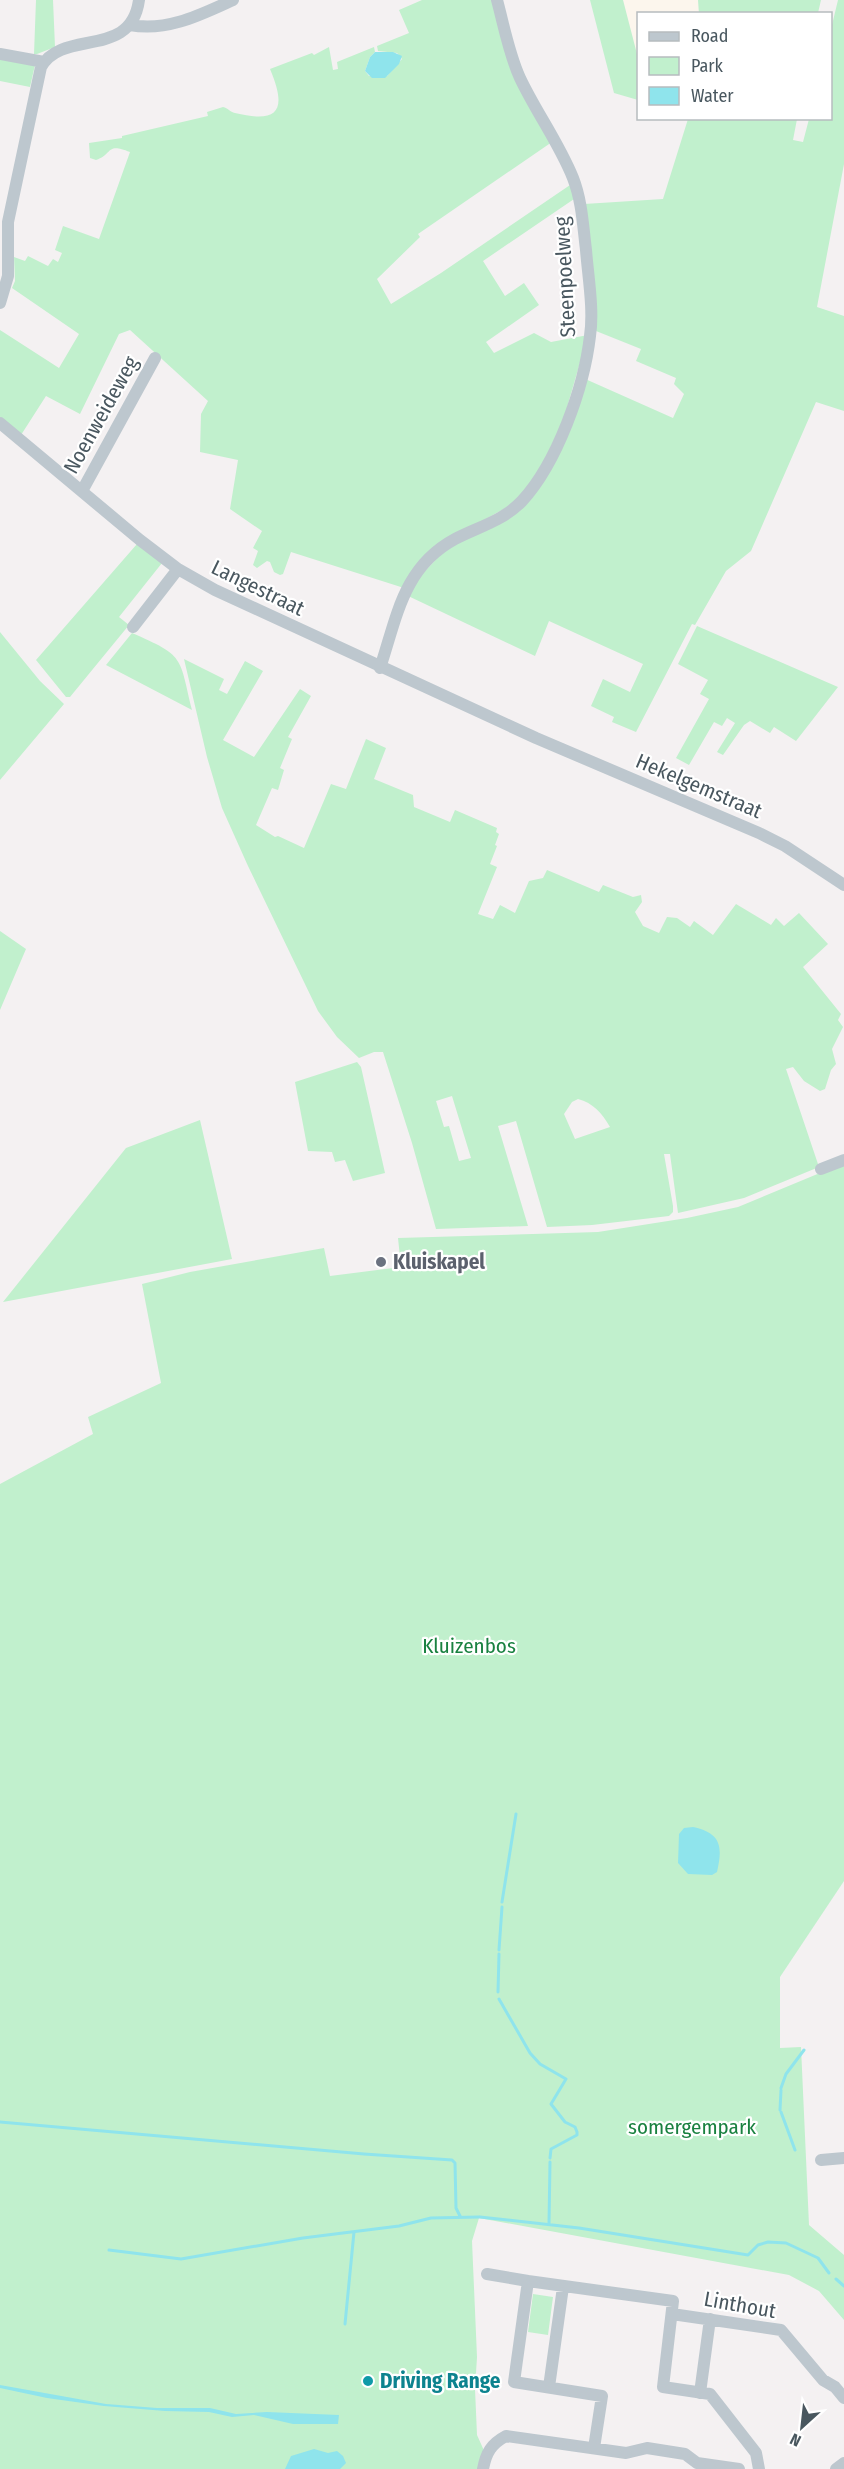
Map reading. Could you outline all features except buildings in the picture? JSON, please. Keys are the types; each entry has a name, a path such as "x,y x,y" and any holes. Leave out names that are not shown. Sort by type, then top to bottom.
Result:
{"street":[{"path":"0,303 8,276 8,222 38,75 44,62 58,52 117,35 130,25 138,9 139,0"},
{"path":"130,25 166,26 200,15 233,0"},
{"name":"Steenpoelweg","path":"380,668 406,589 418,569 454,540 508,513 521,502 554,455 570,415 591,334 586,255 578,193 566,162 519,76 497,0"},
{"path":"0,54 44,62"},
{"name":"Noenweideweg","path":"82,491 155,358"},
{"name":"Langestraat","path":"0,423 178,569 253,609 531,736"},
{"path":"133,627 178,569"},
{"name":"Hekelgemstraat","path":"531,736 759,833 785,846 844,885"},
{"path":"821,1169 844,1160"},
{"path":"821,2160 844,2158"},
{"name":"Linthout","path":"487,2274 528,2282 673,2301 663,2387 710,2394 756,2453 759,2469"},
{"path":"528,2282 514,2382 602,2396 594,2448"},
{"path":"549,2387 563,2287"},
{"name":"Linthout","path":"672,2314 781,2330 823,2379 836,2387 844,2398"},
{"path":"700,2393 710,2319"},
{"path":"483,2469 486,2454 495,2442 506,2436 626,2453 647,2448 685,2454 697,2463 739,2469"},
{"path":"836,2469 844,2463"}],"shaded area":[{"path":"623,0 698,0 699,12 637,12 637,54"}],"green space":[{"path":"36,0 53,0 55,47 34,54"},
{"path":"422,0 494,0 552,142 418,234 420,237 377,279 391,304 441,273 573,183 577,197 483,261 505,296 524,283 539,305 486,342 494,353 534,333 551,342 588,335 557,442 520,500 464,531 404,588 291,552 283,574 280,575 274,572 270,562 267,561 257,568 253,565 258,551 253,548 262,531 230,509 238,460 200,452 201,414 208,401 130,330 119,334 80,414 46,396 21,435 0,417 0,330 59,368 79,334 12,288 15,281 14,257 25,261 28,256 48,266 53,259 58,262 62,253 55,250 63,226 99,239 130,152 117,148 96,160 90,158 89,143 122,138 122,136 208,116 207,112 223,107 250,116 270,114 276,110 278,94 270,69 312,53 314,55 329,47 333,70 338,69 337,62 374,47 375,52 370,57 365,71 369,76 387,76 402,59 397,53 378,51 377,46 409,33 399,10"},
{"path":"590,0 623,0 637,54 637,100 614,93"},
{"path":"698,0 821,0 818,12 699,12"},
{"path":"838,0 844,0 844,164 817,307 844,316 844,411 816,402 751,551 726,571 695,625 692,624 636,732 612,722 614,717 591,706 603,679 630,692 643,664 549,621 535,656 406,595 410,587 442,553 526,500 583,378 673,418 684,394 674,384 676,378 636,361 641,349 596,331 584,204 663,199 688,120 797,120 793,140 803,142 809,120 832,120 832,25"},
{"path":"0,59 35,65 30,87 0,81"},
{"path":"137,544 162,563 119,617 129,625 70,697 66,697 36,660"},
{"path":"697,626 838,687 796,741 774,727 770,733 750,721 744,725 723,755 717,752 735,723 727,718 722,726 714,722 689,765 676,758 709,699 700,694 708,680 678,664"},
{"path":"0,632 40,681 64,704 0,780"},
{"path":"132,633 162,647 177,660 185,678 192,710 106,665"},
{"path":"184,659 224,679 219,690 227,694 245,661 263,671 223,740 254,757 300,689 311,696 288,737 292,739 280,768 284,770 278,790 272,788 256,825 275,837 278,836 304,848 331,784 346,789 366,739 386,748 374,779 413,795 414,807 450,822 455,810 497,828 496,832 499,834 495,845 497,846 490,864 497,867 478,914 493,919 500,905 515,913 529,881 543,878 547,870 599,892 603,885 633,897 641,895 642,902 635,912 643,926 659,933 667,917 677,918 690,927 694,921 713,935 736,904 771,925 776,918 784,926 799,913 828,944 803,967 841,1014 838,1020 843,1027 832,1049 836,1064 831,1070 825,1089 820,1091 804,1081 793,1067 786,1069 819,1167 744,1198 678,1213 670,1154 664,1154 673,1206 673,1212 669,1216 592,1225 547,1227 516,1121 498,1126 528,1226 436,1229 383,1052 374,1052 359,1058 337,1037 318,1011 222,808 207,757","holes":["452,1096 471,1158 459,1161 449,1126 444,1127 436,1101","578,1099 597,1109 610,1127 575,1139 564,1114 572,1102"]},
{"path":"0,931 26,949 0,1010"},
{"path":"357,1062 361,1067 385,1173 353,1181 345,1160 335,1162 332,1152 308,1151 295,1082"},
{"path":"200,1120 232,1259 3,1302 126,1148"},
{"name":"Kluizenbos","path":"844,1163 844,1881 780,1977 780,2048 801,2047 809,2225 844,2255 844,2320 819,2291 789,2275 479,2218 472,2241 477,2357 475,2389 477,2435 486,2455 483,2469 0,2469 0,1484 93,1434 88,1417 161,1383 142,1284 190,1272 324,1248 330,1276 401,1267 398,1238 598,1232 687,1218 738,1207"},
{"path":"533,2294 553,2297 548,2335 528,2332"}],"water":[{"path":"375,52 393,52 402,56 399,64 385,78 372,78 365,71 370,57"},
{"path":"693,1827 709,1833 718,1842 719,1863 717,1872 712,1875 688,1874 678,1863 679,1834 684,1828"},
{"path":"0,2385 106,2404 157,2408 210,2408 236,2414 267,2412 339,2415 338,2424 293,2424 254,2415 232,2417 209,2412 104,2406 47,2398 0,2388"},
{"path":"314,2449 328,2453 337,2451 346,2463 340,2469 285,2469 291,2456"}],"waterway":[{"path":"502,1902 516,1814"},
{"path":"499,1950 502,1907"},
{"path":"498,1992 499,1954"},
{"path":"499,1999 530,2053 540,2064 566,2079 551,2104 565,2122 575,2127 577,2135 551,2149 550,2158"},
{"path":"781,2088 786,2074 804,2050"},
{"path":"780,2110 781,2090"},
{"path":"781,2112 795,2150"},
{"path":"0,2122 452,2160 455,2163 456,2208 460,2216"},
{"path":"549,2224 550,2162"},
{"path":"109,2250 181,2259 303,2238 399,2226 431,2218 479,2217"},
{"path":"480,2217 579,2228 748,2255 758,2245 768,2242 786,2243 818,2258 829,2273"},
{"path":"345,2324 354,2232"},
{"path":"836,2279 844,2286"}],"place":[{"name":"Kluiskapel","path":"381,1262"},
{"name":"Driving Range","path":"368,2381"}],"park label":[{"name":"somergempark","path":"692,2127"}]}
